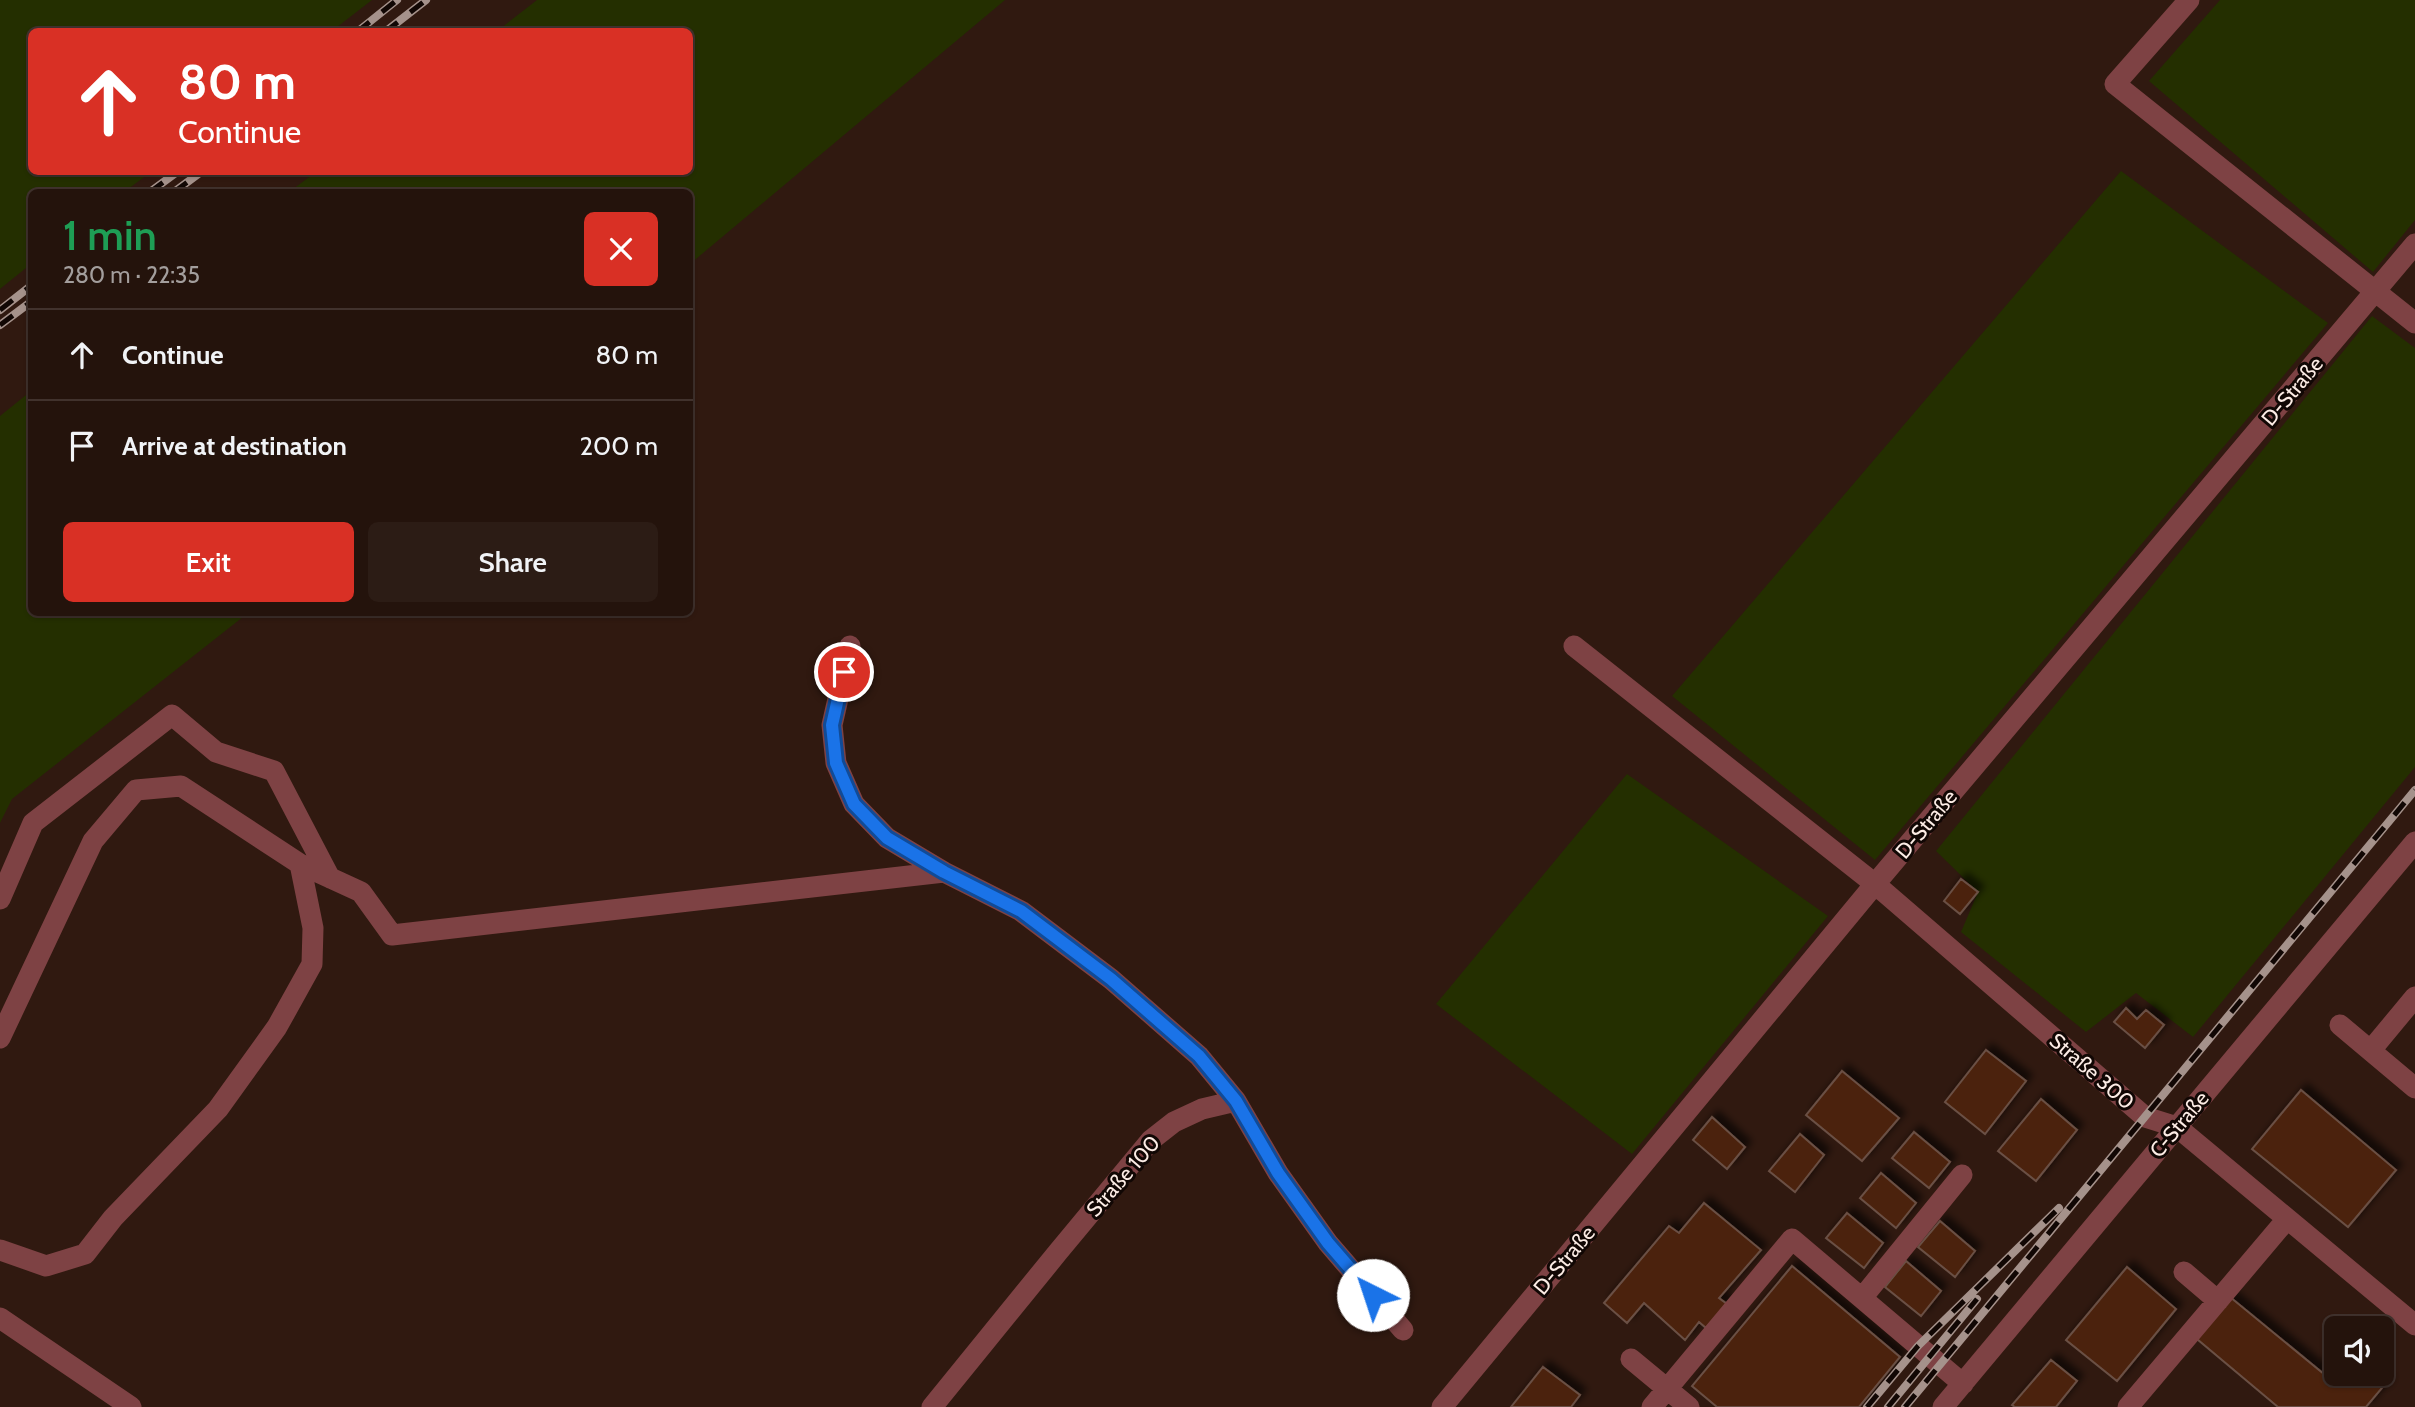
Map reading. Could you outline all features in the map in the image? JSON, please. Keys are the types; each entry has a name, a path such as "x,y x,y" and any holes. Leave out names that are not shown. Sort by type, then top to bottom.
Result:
{"lane":[{"path":"2189,0 2115,84 2415,323"},
{"name":"D-Straße","path":"1442,1407 1875,884 2415,244"},
{"path":"850,646 832,725 836,763 854,804 887,838 944,872 1021,911 1111,979 1199,1056 1236,1101 1278,1173 1328,1243 1403,1329"},
{"name":"Straße 300","path":"1574,646 1875,884 2145,1117 2177,1127 2415,1325"},
{"path":"0,899 33,822 172,715 216,752 274,771 330,878"},
{"path":"0,1038 93,841 136,789 181,786 300,864 361,892 393,935 944,872"},
{"name":"C-Straße","path":"1943,1407 2415,842"},
{"path":"0,1250 46,1266 85,1254 113,1218 218,1109 277,1027 312,964 313,928 300,864"},
{"path":"2371,1050 2415,997"},
{"path":"2340,1025 2415,1088"},
{"name":"Straße 100","path":"932,1407 1151,1140 1174,1122 1202,1109 1236,1101"},
{"path":"1862,1298 1962,1175"},
{"path":"2128,1407 2287,1219"},
{"path":"1652,1407 1791,1239 1963,1384"},
{"path":"2183,1272 2218,1301"},
{"path":"0,1318 131,1407"},
{"path":"1632,1359 1689,1407"}],"green space":[{"path":"0,0 372,0 336,28 28,28 28,175 147,175 128,189 28,189 28,266 0,289"},
{"path":"537,0 1005,0 693,261 693,189 293,189 312,175 693,175 693,28 501,28"},
{"path":"2220,0 2415,0 2415,220 2373,272 2149,81"},
{"path":"2121,171 2328,323 1875,860 1672,696"},
{"path":"2372,316 2415,348 2415,767 2193,1037 2136,993 2086,1032 1961,932 1978,892 1936,851"},
{"path":"28,393 28,616 244,616 12,799 0,823 0,416"},
{"path":"1627,774 1828,916 1632,1154 1436,1004"}],"building":[{"path":"1961,879 1978,892 1960,914 1944,901"},
{"path":"2126,1008 2137,1019 2146,1010 2164,1025 2145,1048 2114,1022"},
{"path":"1986,1050 2026,1081 1985,1134 1945,1102"},
{"path":"1842,1071 1899,1118 1862,1161 1806,1115"},
{"path":"2301,1090 2396,1170 2348,1227 2252,1149"},
{"path":"2041,1099 2077,1130 2036,1181 1998,1151"},
{"path":"1712,1117 1745,1147 1727,1169 1693,1140"},
{"path":"1914,1132 1950,1162 1929,1188 1892,1158"},
{"path":"1800,1134 1824,1155 1795,1192 1769,1171"},
{"path":"1881,1173 1916,1203 1896,1228 1860,1198"},
{"path":"1704,1203 1761,1250 1719,1298 1727,1304 1706,1328 1699,1322 1685,1340 1644,1303 1627,1323 1604,1303 1669,1226 1679,1233"},
{"path":"1847,1213 1883,1243 1864,1268 1826,1238"},
{"path":"1940,1221 1975,1251 1955,1277 1918,1247"},
{"path":"1906,1261 1941,1291 1921,1316 1885,1287"},
{"path":"1792,1266 1900,1357 1859,1407 1717,1407 1692,1386"},
{"path":"2127,1267 2176,1309 2117,1381 2066,1340"},
{"path":"2230,1297 2324,1374 2324,1386 2384,1386 2366,1407 2278,1407 2197,1339"},
{"path":"2051,1360 2077,1381 2056,1407 2012,1405"},
{"path":"1543,1367 1580,1395 1571,1407 1511,1407"}],"railway":[{"path":"362,28 397,0"},
{"path":"390,28 426,0"},
{"path":"154,189 173,175"},
{"path":"178,189 197,175"},
{"path":"0,310 28,288"},
{"path":"0,325 28,304"},
{"path":"1905,1407 2415,790"},
{"path":"1867,1407 1918,1346 2059,1208"},
{"path":"1888,1407 1977,1299"}],"route":[{"path":"844,672 832,725 836,763 854,804 887,838 944,872 1021,911 1111,979 1199,1056 1236,1101 1278,1173 1328,1243 1373,1295"}]}
